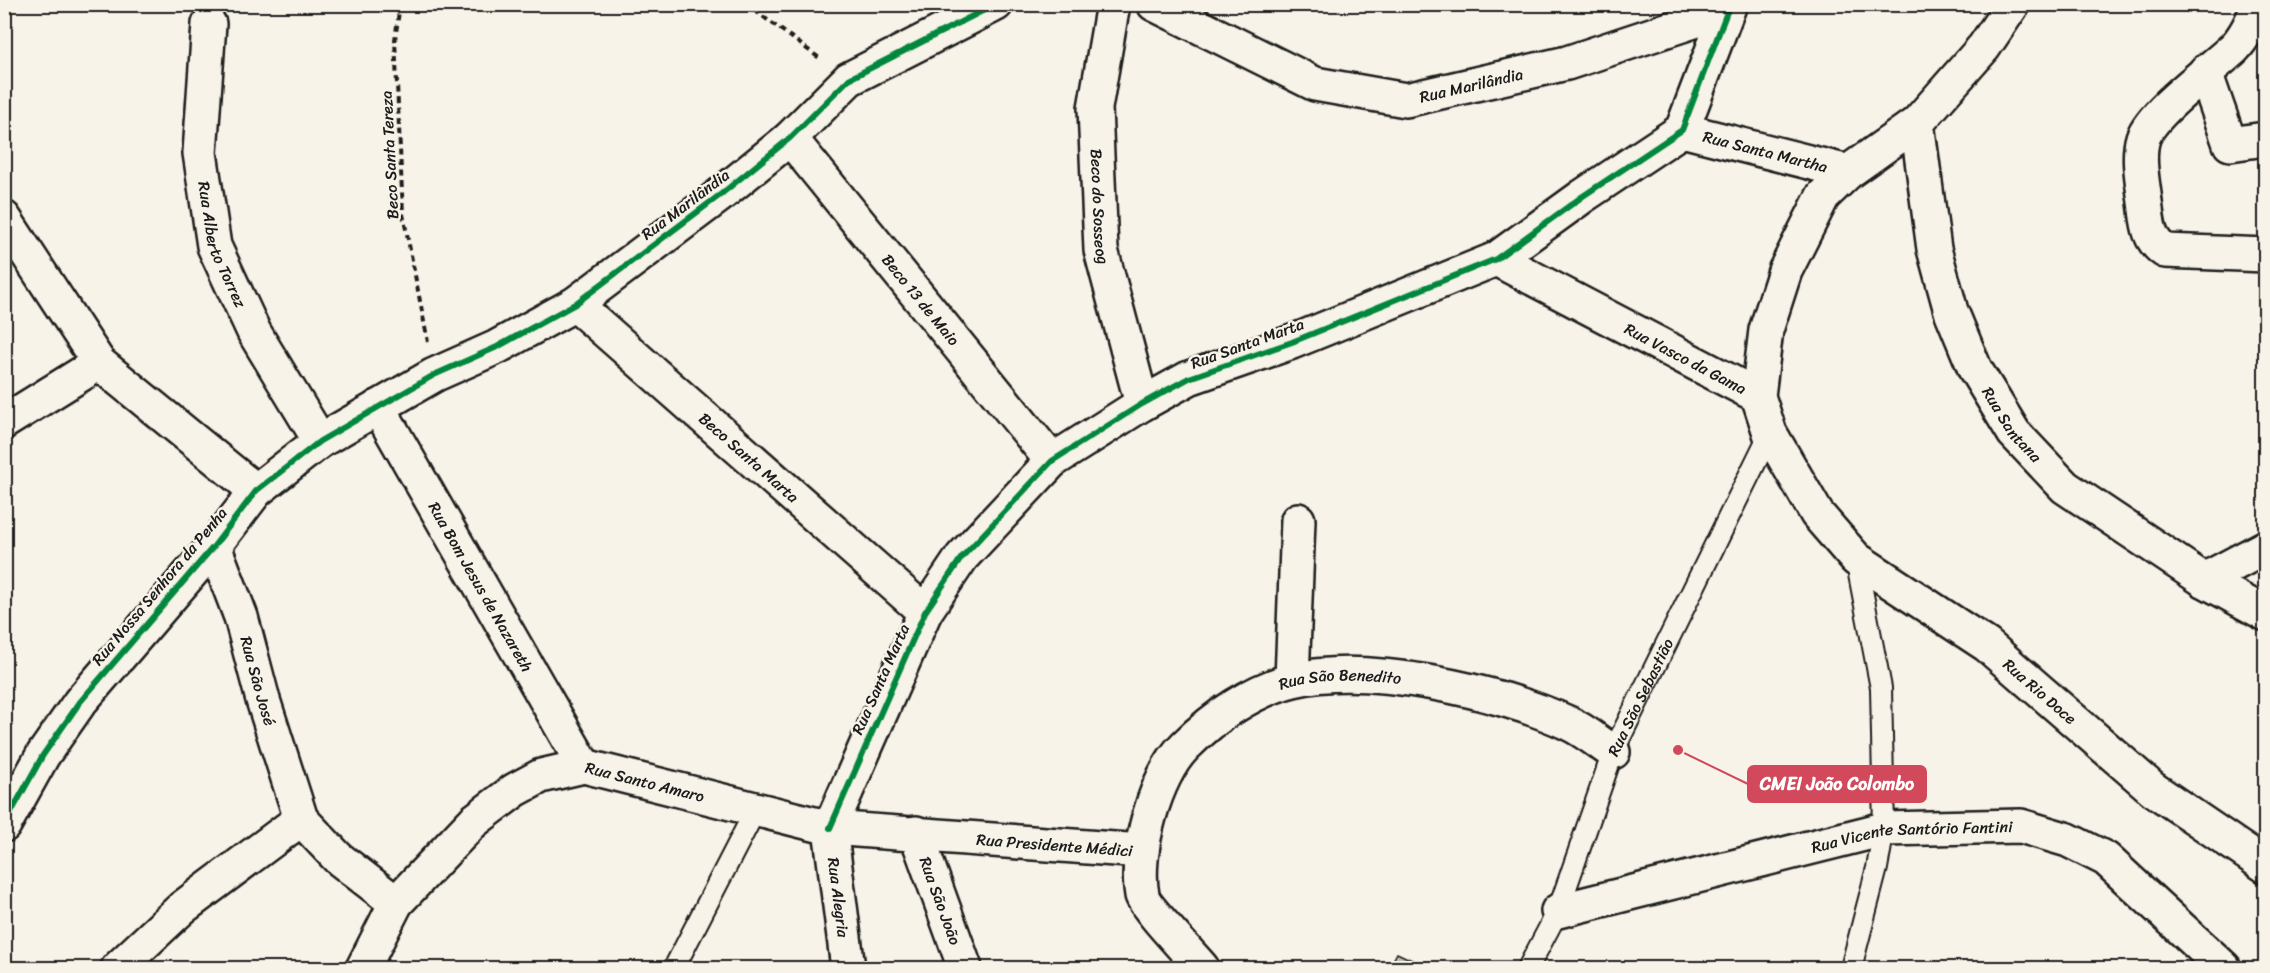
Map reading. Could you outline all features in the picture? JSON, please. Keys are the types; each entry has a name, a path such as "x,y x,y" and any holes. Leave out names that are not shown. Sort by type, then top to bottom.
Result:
{"street":[{"name":"Rua Marilândia","path":"378,407 434,375 497,347 575,304 720,195 790,138 849,80 996,4"},
{"name":"Beco do Sosseog","path":"1113,4 1095,108 1101,250 1142,404"},
{"name":"Rua Marilândia","path":"1154,4 1315,84 1406,100 1567,63 1728,7"},
{"path":"1758,396 1766,330 1785,271 1822,196 1848,172 1917,123 1984,47 2013,4"},
{"path":"2259,4 2248,30 2236,47 2205,72 2158,118 2143,139 2141,171 2149,232 2155,244 2165,251 2265,255"},
{"path":"1682,130 1728,7"},
{"name":"Rua Alberto Torrez","path":"209,24 200,153 214,246 254,332 320,441"},
{"path":"2205,72 2230,144 2265,139 2265,141"},
{"name":"Rua Santana","path":"1917,123 1934,249 1951,311 1975,369 2014,434 2065,487 2204,580 2265,614"},
{"name":"Rua Santa Marta","path":"830,828 925,612 962,557 1052,461 1142,404 1189,378 1292,342 1496,259 1583,196 1682,130"},
{"name":"Rua Santa Martha","path":"1682,130 1848,172"},
{"name":"Beco 13 de Maio","path":"790,138 1052,461"},
{"path":"4,218 99,363 256,491"},
{"name":"Rua Vasco da Gama","path":"1496,259 1758,396 1770,433 1817,514"},
{"name":"Beco Santa Marta","path":"575,304 925,612"},
{"path":"4,422 99,363"},
{"name":"Rua Nossa Senhora da Penha","path":"4,825 43,755 80,702 214,546 256,491 320,441 378,407"},
{"name":"Rua Bom Jesus de Nazareth","path":"378,407 584,766"},
{"name":"Rua Rio Doce","path":"1817,514 1856,559 1987,645 2153,789 2265,866"},
{"path":"1292,680 1298,520"},
{"name":"Rua São José","path":"214,546 241,617 263,700 302,819 338,858 396,903"},
{"path":"2204,580 2265,547"},
{"name":"Rua São Benedito","path":"1142,851 1163,780 1184,747 1236,704 1292,680 1346,674 1407,680 1493,696 1569,723 1613,753"},
{"name":"Rua Santo Amaro","path":"396,903 474,821 515,790 541,776 584,766 830,828"},
{"path":"118,969 182,908 302,819"},
{"name":"Rua Vicente Santório Fantini","path":"1558,911 1884,829 2021,826 2068,840 2106,859 2224,969"},
{"name":"Rua Presidente Médici","path":"830,828 1142,851 1142,897 1202,969"},
{"name":"Rua Alegria","path":"830,828 848,969"},
{"name":"Rua São João","path":"916,834 965,969"},
{"path":"368,964 396,903"}],"lane":[{"name":"Rua São Sebastião","path":"1528,969 1558,911 1613,753 1770,433"},
{"path":"1851,969 1877,868 1884,829 1881,688 1856,559"},
{"path":"674,969 756,809"}],"path":[{"path":"746,4 849,80"}],"building":[{"path":"1397,953 1429,968 1389,968"}],"cycle path":[{"path":"4,825 43,755 80,702 214,546 256,491 320,441 434,375 497,347 575,304 720,195 790,138 849,79 996,4"},
{"path":"830,828 925,612 962,557 1052,461 1142,404 1189,378 1292,342 1496,259 1583,196 1682,130 1730,4"}],"place":[{"name":"CMEI João Colombo","path":"1678,750"}]}
